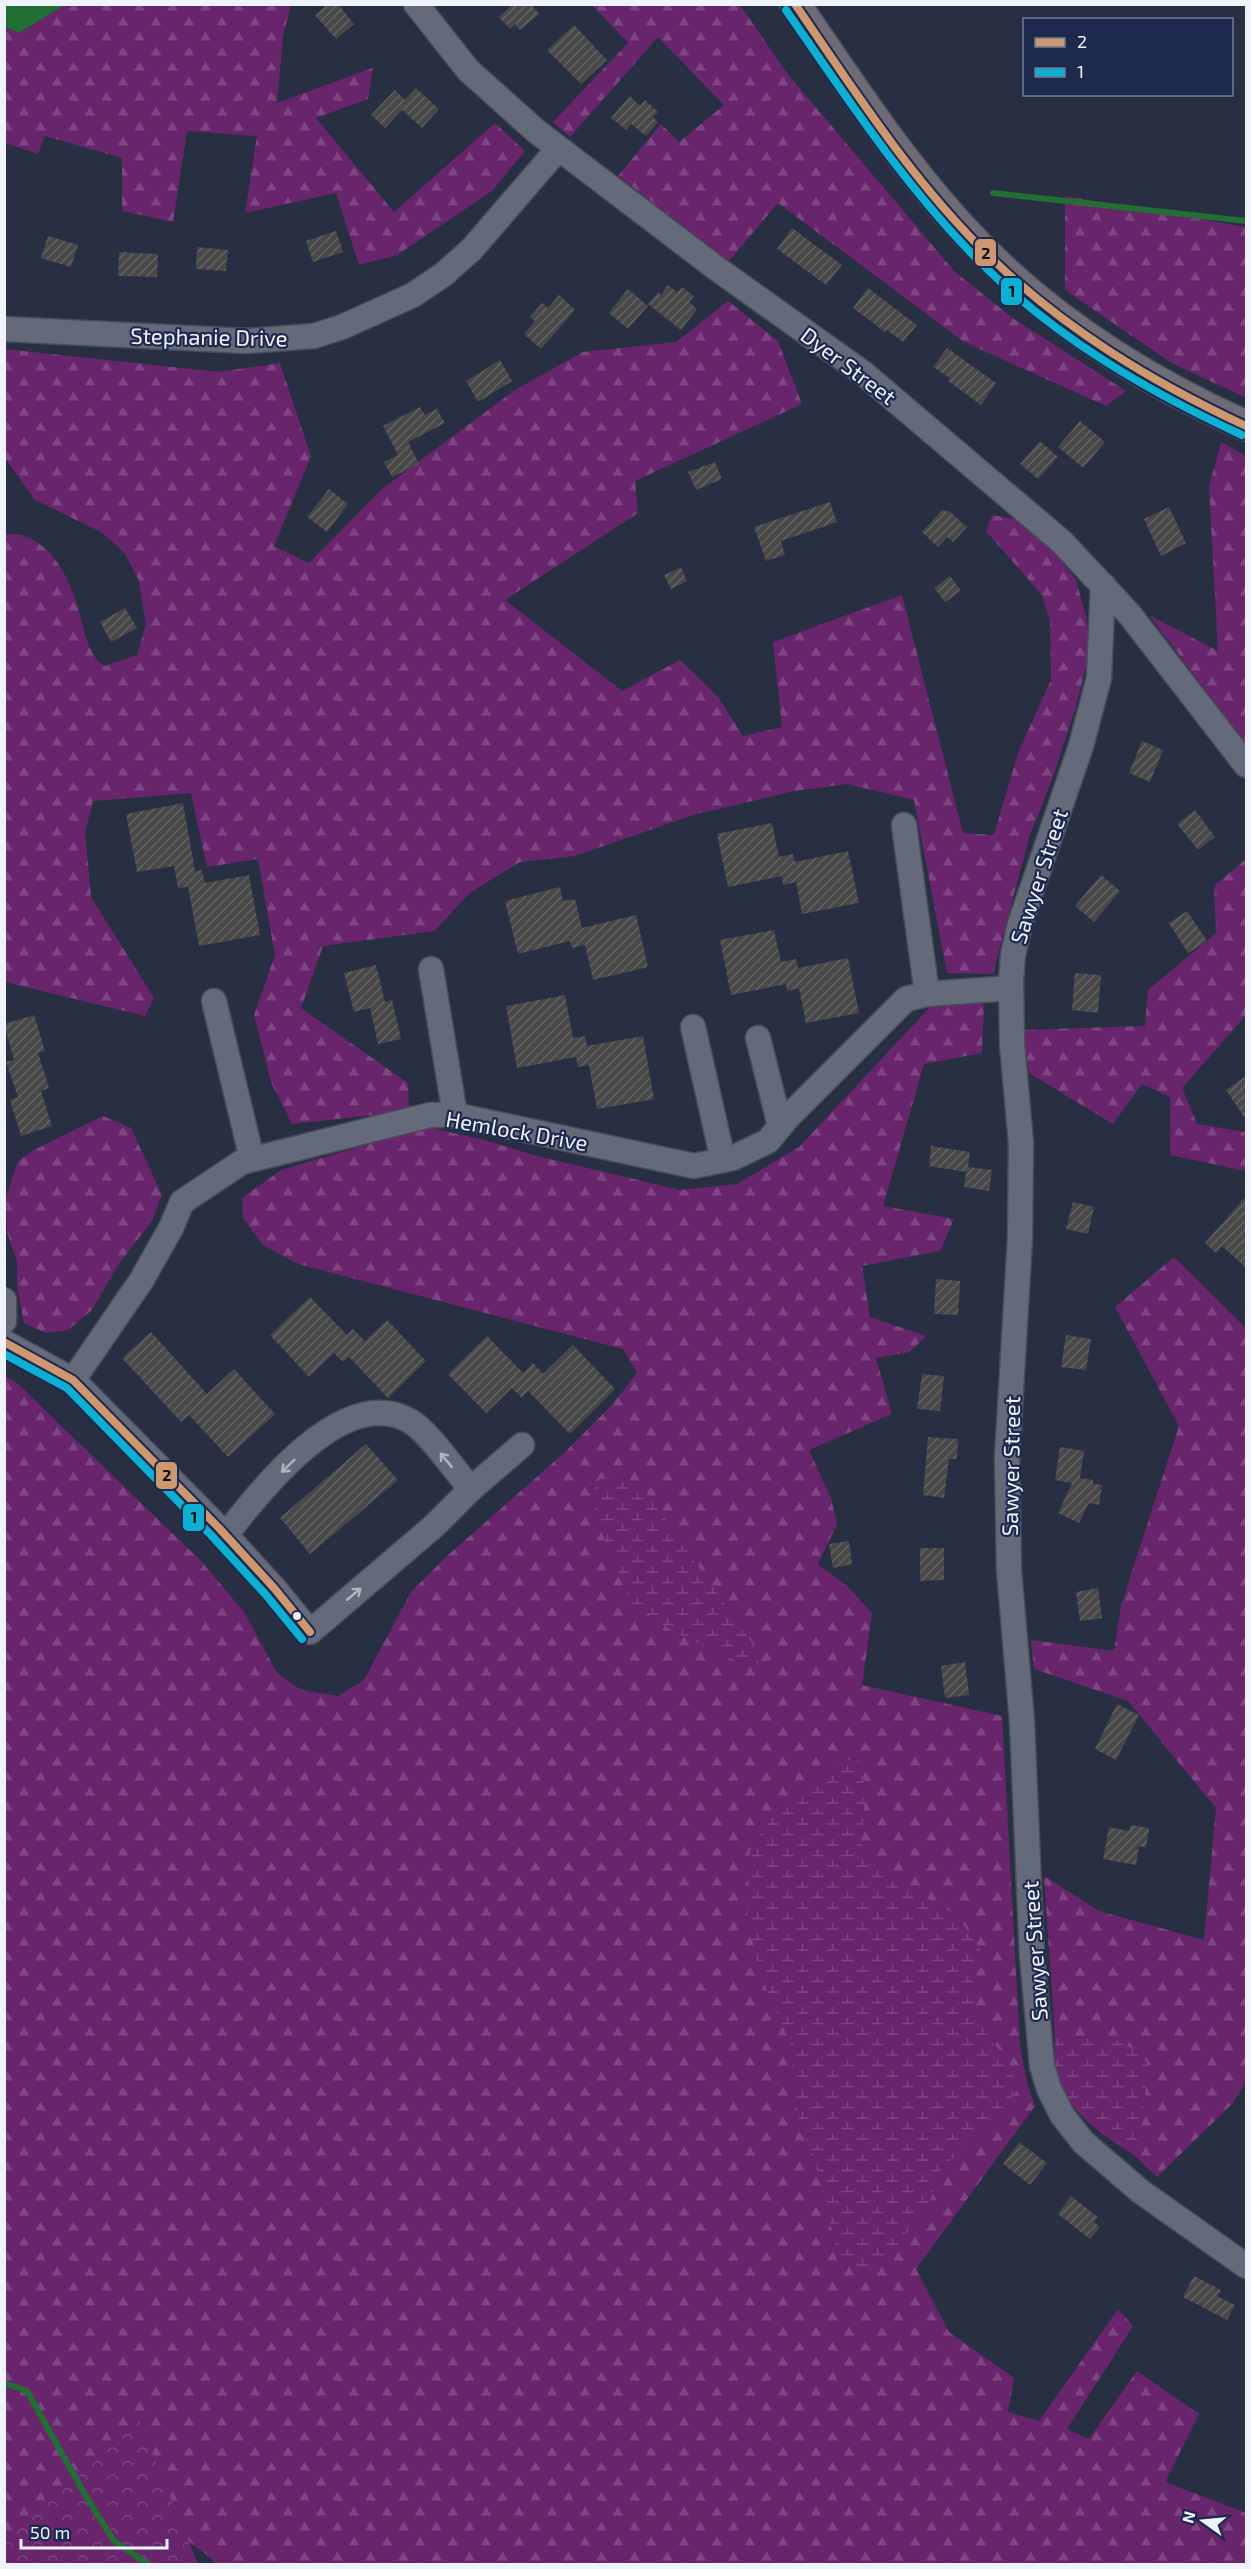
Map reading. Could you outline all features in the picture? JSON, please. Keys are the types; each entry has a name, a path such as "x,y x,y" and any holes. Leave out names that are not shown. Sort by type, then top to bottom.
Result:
{"main road":[{"path":"795,4 892,144 940,204 997,264 1060,317 1101,346 1167,387 1246,426"}],"street":[{"name":"Dyer Street","path":"416,4 446,45 483,86 558,148 716,268 863,373 1062,542 1130,615 1246,765"},
{"name":"Stephanie Drive","path":"4,329 247,341 314,336 342,327 413,295 444,274 472,249 558,148"},
{"name":"Sawyer Street","path":"1102,585 1099,678 1081,746 1022,915 1013,955 1011,988 1012,1044 1021,1143 1020,1238 1007,1458 1009,1570 1022,1722 1032,1956 1042,2066 1049,2089 1062,2115 1083,2142 1140,2191 1246,2266"},
{"path":"904,825 927,994"},
{"path":"431,969 455,1115"},
{"name":"Hemlock Drive","path":"73,1380 141,1281 167,1236 182,1202 243,1162 430,1115 455,1115 694,1166 733,1158 768,1141 780,1126 906,999 927,994 1011,988"},
{"path":"214,1001 252,1159"},
{"path":"693,1027 723,1160"},
{"path":"758,1038 780,1126"},
{"path":"4,1300 4,1321"},
{"path":"4,1342 73,1380 226,1535 310,1632 434,1526 522,1445"},
{"path":"226,1535 254,1499 299,1454 336,1424 359,1415 381,1413 402,1417 412,1422 428,1437 471,1490"}],"green space":[{"path":"65,5 291,5 283,36 277,103 373,68 368,99 316,118 394,212 495,123 525,151 492,191 397,255 359,265 336,193 245,213 257,136 187,131 173,222 122,211 122,158 45,136 38,154 5,143 4,27 19,33"},
{"path":"592,5 740,5 786,72 955,272 1014,319 1126,391 1106,406 964,342 778,203 729,261 618,176 661,124 679,142 724,105 658,37 570,137 553,122 628,43"},
{"path":"1065,196 1246,227 1246,398 1170,362 1065,290"},
{"path":"728,301 778,341 802,404 635,481 638,513 505,600 622,691 680,660 718,697 743,736 782,727 773,642 902,595 963,833 994,835 1018,753 1051,680 1050,621 1042,595 986,531 992,515 1018,520 1052,549 1076,580 1086,616 1090,649 1076,706 1054,774 1029,838 993,974 947,973 914,800 847,784 795,791 693,815 575,856 520,862 471,892 434,931 323,946 301,1008 408,1083 409,1111 292,1124 271,1082 254,1015 275,955 258,859 207,867 191,793 93,801 85,832 91,897 154,998 145,1016 5,982 5,534 31,539 52,556 73,592 90,648 99,662 105,666 137,655 146,625 139,581 124,552 101,532 35,500 5,458 5,349 218,372 280,363 311,456 274,546 309,563 382,489 515,390 583,352 676,342"},
{"path":"1221,442 1246,456 1246,744 1149,615 1218,651 1209,487"},
{"path":"1246,859 1246,1015 1182,1088 1197,1124 1246,1132 1246,1171 1170,1155 1170,1097 1142,1084 1113,1124 1029,1073 1023,1030 1145,1026 1148,990 1216,933 1214,886"},
{"path":"984,1001 982,1053 924,1064 883,1206 954,1219 940,1251 862,1266 870,1317 926,1336 910,1352 876,1358 892,1414 809,1450 831,1498 837,1524 818,1564 847,1586 872,1613 862,1685 1002,1716 1020,2046 1027,2083 1035,2106 916,2269 949,2332 1014,2378 1008,2412 1039,2421 1118,2309 1133,2326 1067,2429 1089,2439 1137,2371 1199,2414 1165,2482 1246,2513 1246,2564 215,2564 212,2559 150,2512 5,2564 4,1375 18,1384 201,1561 244,1612 277,1673 301,1690 338,1696 364,1680 411,1592 447,1556 563,1454 612,1405 637,1373 623,1349 298,1264 263,1245 243,1218 242,1198 281,1170 427,1127 680,1190 737,1184 799,1147 932,1005"},
{"path":"103,1116 131,1128 162,1195 152,1221 118,1265 92,1310 68,1330 46,1333 24,1323 17,1287 17,1261 7,1232 6,1197 18,1161 32,1151"},
{"path":"1174,1257 1246,1328 1246,2082 1232,2104 1157,2177 1134,2155 1144,2107 1114,2038 1055,2037 1044,1876 1099,1911 1204,1940 1216,1808 1128,1701 1034,1669 1031,1640 1114,1651 1121,1606 1179,1426 1115,1307"},
{"path":"627,1477 651,1499 757,1650 759,1663 747,1666 672,1631 631,1602 601,1530 592,1497 599,1479"},
{"path":"842,1758 862,1762 865,1797 861,1844 885,1870 920,1895 957,1915 980,1949 975,1978 975,2013 992,2042 1008,2059 1017,2090 1005,2108 939,2172 929,2205 889,2256 865,2269 839,2260 813,2154 797,2114 790,2043 759,1972 747,1917 750,1850 780,1804"},
{"path":"1055,2037 1114,2038 1140,2053 1148,2064 1144,2107 1134,2155 1099,2131 1068,2100 1055,2071"},
{"path":"137,2416 198,2564 5,2564 5,2540"}],"shaded area":[{"path":"4,5 65,5 19,33 5,27"}],"building":[{"path":"328,4 338,4 354,24 336,39 315,15"},
{"path":"513,4 531,4 539,14 520,30 515,24 510,29 499,17"},
{"path":"574,25 607,60 581,84 547,50"},
{"path":"416,88 439,109 422,128 402,110 385,128 371,115 395,90 405,100"},
{"path":"630,96 640,106 645,100 658,112 653,117 658,122 646,136 631,124 626,130 611,118"},
{"path":"792,228 842,265 826,285 777,249"},
{"path":"336,231 343,252 313,262 306,241"},
{"path":"48,236 78,245 71,267 41,258"},
{"path":"197,247 228,250 226,271 196,269"},
{"path":"119,252 158,254 157,277 118,276"},
{"path":"668,285 677,292 682,287 694,296 689,302 697,309 681,330 648,304 658,292 661,295"},
{"path":"868,288 917,325 903,342 887,330 885,332 853,308"},
{"path":"628,289 648,306 628,329 609,313"},
{"path":"559,295 575,310 541,349 524,334 535,321 530,317 542,303 548,308"},
{"path":"947,348 996,383 981,405 948,381 950,378 933,367"},
{"path":"500,360 512,381 478,402 466,381"},
{"path":"420,407 425,415 437,409 445,423 408,442 419,464 392,477 384,462 398,455 383,426"},
{"path":"1080,421 1105,442 1083,468 1058,447"},
{"path":"1040,441 1058,457 1038,479 1020,464"},
{"path":"715,462 722,479 696,490 688,472"},
{"path":"329,489 348,504 327,532 307,517"},
{"path":"830,502 837,522 781,541 785,555 766,561 754,527"},
{"path":"1169,507 1186,543 1161,556 1144,519"},
{"path":"942,510 950,512 967,527 953,542 947,537 938,547 922,532"},
{"path":"681,567 687,581 671,589 664,575"},
{"path":"950,576 961,591 945,602 934,588"},
{"path":"125,608 137,628 111,642 100,622"},
{"path":"1142,741 1163,750 1150,782 1129,773"},
{"path":"183,803 195,871 202,870 205,883 249,875 260,935 199,946 188,887 178,888 174,866 137,872 126,814"},
{"path":"1195,810 1215,837 1198,850 1177,824"},
{"path":"772,823 779,857 793,854 795,862 848,851 859,903 802,914 796,882 783,885 782,876 728,887 717,834"},
{"path":"1101,875 1120,891 1094,922 1075,906"},
{"path":"560,887 563,901 575,899 582,928 636,915 648,967 593,980 585,945 572,948 570,941 518,954 505,901"},
{"path":"1187,911 1207,941 1188,953 1169,923"},
{"path":"774,930 781,962 796,959 798,968 848,958 859,1013 806,1023 799,988 787,991 786,984 731,995 720,940"},
{"path":"376,965 385,1002 392,1000 401,1039 378,1044 370,1008 354,1012 344,973"},
{"path":"1075,973 1101,975 1098,1013 1072,1010"},
{"path":"565,995 573,1038 585,1036 587,1046 643,1036 654,1099 597,1109 589,1065 578,1067 576,1057 517,1068 506,1006"},
{"path":"34,1015 45,1051 38,1053 49,1088 41,1091 52,1126 21,1136 10,1100 18,1097 6,1062 14,1060 4,1024"},
{"path":"1246,1076 1246,1120 1226,1090"},
{"path":"931,1146 970,1152 968,1167 992,1170 989,1191 964,1187 966,1172 929,1166"},
{"path":"1246,1196 1246,1268 1222,1246 1216,1253 1205,1243"},
{"path":"1073,1202 1094,1207 1088,1234 1066,1229"},
{"path":"936,1279 960,1281 958,1315 934,1314"},
{"path":"310,1297 347,1335 353,1329 365,1341 387,1320 426,1361 388,1398 349,1357 343,1362 334,1353 309,1377 270,1335"},
{"path":"151,1332 207,1394 234,1369 275,1414 228,1457 189,1415 181,1422 122,1358"},
{"path":"1066,1335 1091,1339 1086,1370 1061,1367"},
{"path":"487,1336 523,1373 533,1363 543,1374 573,1345 615,1389 570,1434 528,1391 522,1398 512,1388 486,1413 448,1374"},
{"path":"922,1374 944,1376 940,1411 917,1409"},
{"path":"928,1437 958,1439 957,1459 949,1459 944,1498 923,1495"},
{"path":"366,1444 398,1480 310,1554 280,1518"},
{"path":"1060,1447 1084,1451 1080,1478 1093,1480 1093,1484 1102,1485 1099,1505 1089,1503 1079,1523 1058,1513 1072,1483 1055,1480"},
{"path":"849,1541 852,1564 833,1568 829,1544"},
{"path":"920,1548 944,1548 944,1580 920,1581"},
{"path":"1098,1588 1102,1618 1080,1621 1076,1592"},
{"path":"965,1662 969,1695 945,1698 941,1666"},
{"path":"1117,1704 1139,1715 1116,1760 1095,1749"},
{"path":"1131,1825 1149,1828 1146,1848 1139,1846 1136,1865 1103,1859 1109,1827 1129,1831"},
{"path":"1019,2142 1047,2163 1030,2185 1003,2164"},
{"path":"1071,2196 1098,2217 1094,2222 1100,2227 1090,2239 1058,2214"},
{"path":"1194,2276 1221,2290 1217,2296 1235,2305 1227,2320 1183,2297"}],"waterway":[{"path":"993,193 1246,221"},
{"path":"4,2383 27,2391 84,2493 114,2541 148,2564"}],"transit line":[{"name":"2","path":"795,4 910,167 961,228 989,256 1048,307 1110,352 1177,391 1246,426"},
{"name":"1","path":"786,10 854,109 902,173 953,234 981,263 1040,315 1104,360 1137,381 1242,435"},
{"name":"2","path":"4,1342 73,1380 219,1528 274,1588 310,1632"},
{"name":"1","path":"4,1354 67,1388 211,1535 266,1595 302,1639"}]}
